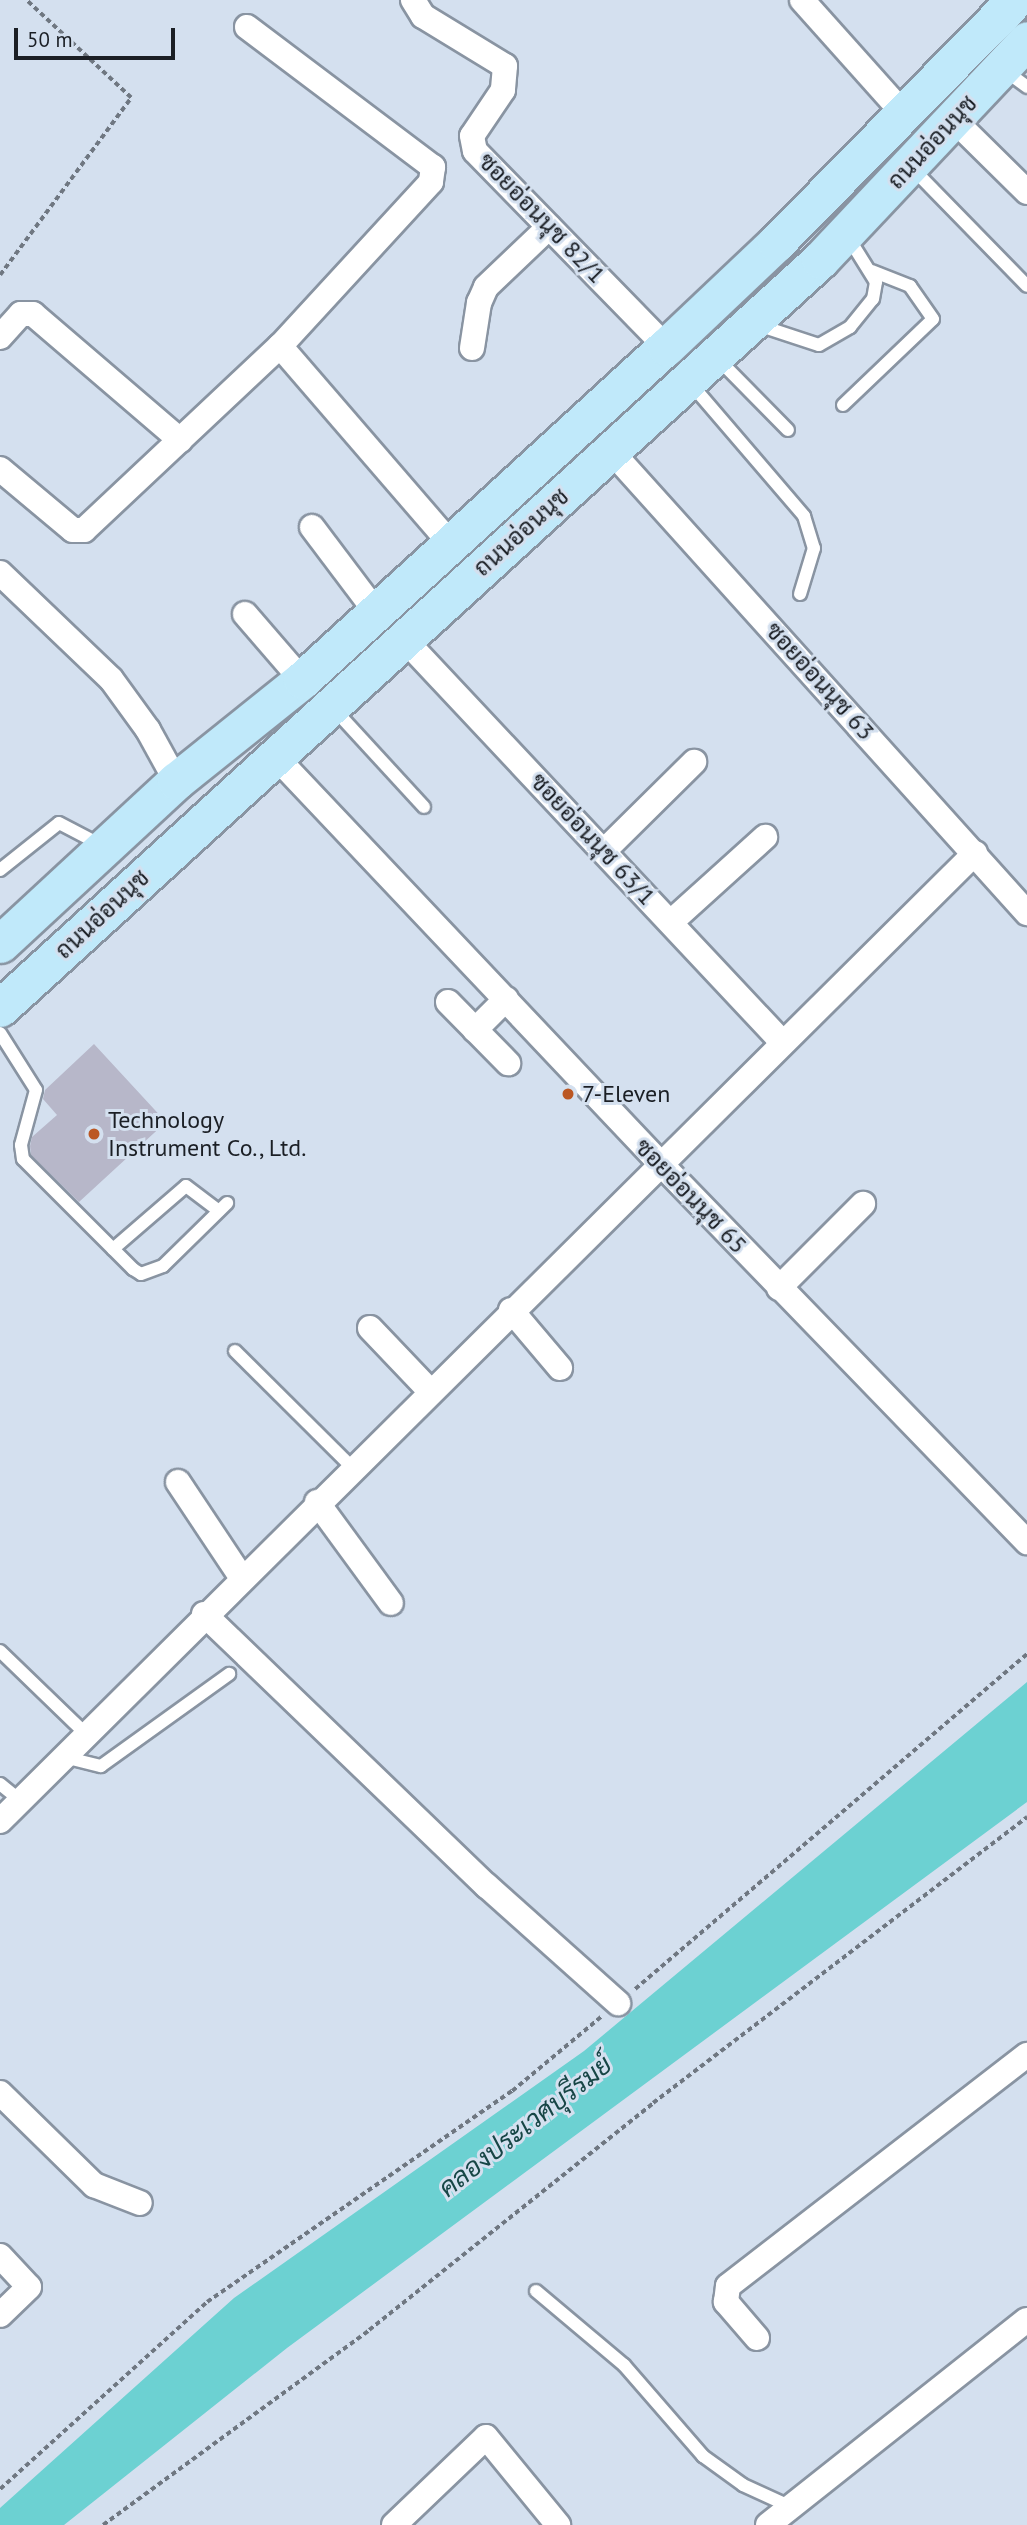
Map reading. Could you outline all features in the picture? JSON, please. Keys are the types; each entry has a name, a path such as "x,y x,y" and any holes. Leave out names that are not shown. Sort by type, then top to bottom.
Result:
{"main road":[{"name":"ถนนอ่อนนุช","path":"0,944 176,782 302,680 666,347 905,115 1015,0"},
{"name":"ถนนอ่อนนุช","path":"0,1008 329,704 752,323 846,233 953,119 1014,77 1027,40"},
{"path":"246,725 274,755"}],"street":[{"name":"ซอยอ่อนนุช 82/1","path":"413,0 423,16 505,66 503,90 472,136 475,151 666,347"},
{"path":"802,0 905,115"},
{"path":"0,469 73,530 84,530 280,346 431,182 433,167 247,27"},
{"path":"953,119 1027,192"},
{"path":"472,348 478,303 486,287 549,227"},
{"path":"0,337 21,314 33,314 180,440"},
{"path":"280,346 451,544"},
{"name":"ซอยอ่อนนุช 63","path":"611,451 1027,913"},
{"path":"312,527 376,612"},
{"path":"0,573 111,679 148,730 176,782"},
{"path":"245,614 302,680"},
{"name":"ซอยอ่อนนุช 63/1","path":"402,638 781,1041"},
{"name":"ซอยอ่อนนุช 65","path":"274,755 779,1288 1027,1542"},
{"path":"604,851 694,762"},
{"path":"671,922 765,837"},
{"path":"0,1821 241,1577 781,1041 975,853"},
{"path":"475,1030 506,999"},
{"path":"448,1002 508,1063"},
{"path":"779,1288 863,1204"},
{"path":"512,1310 560,1368"},
{"path":"370,1328 430,1391"},
{"path":"178,1482 241,1577"},
{"path":"317,1502 391,1604"},
{"path":"204,1614 487,1886 618,2003"},
{"path":"757,2338 726,2302 728,2286 1027,2055"},
{"path":"0,2093 94,2185 140,2203"},
{"path":"0,2256 29,2287 0,2315"},
{"path":"768,2525 1027,2320"},
{"path":"394,2525 486,2437 558,2525"}],"lane":[{"path":"910,167 1027,286"},
{"path":"752,323 796,340 828,343 850,327 873,299 872,271 846,233"},
{"path":"844,405 933,319 910,286 872,271"},
{"path":"715,357 788,430"},
{"path":"689,381 804,516 814,548 800,594"},
{"path":"329,704 424,807"},
{"path":"0,870 59,822 104,847"},
{"path":"0,1033 36,1090 21,1145 23,1159 113,1250 141,1274 152,1273 223,1207 186,1186 113,1250"},
{"path":"235,1351 352,1467"},
{"path":"0,1651 86,1734"},
{"path":"63,1757 101,1766 229,1674"},
{"path":"0,1784 20,1800"},
{"path":"536,2291 624,2365 703,2456 743,2485 792,2507"}],"path":[{"path":"0,275 131,98 26,0"},
{"path":"0,2489 207,2302 512,2091 1027,1654"},
{"path":"103,2525 369,2330 653,2103 1027,1817"}],"water":[{"name":"คลองประเวศบุรีรมย์","path":"1027,1682 1027,1802 287,2348 64,2525 0,2525 0,2508 234,2298 584,2051"}],"building":[{"name":"Technology Instrument Co., Ltd.","path":"94,1044 166,1122 79,1202 31,1155 30,1146 32,1137 57,1115 43,1099 45,1090"}],"place":[{"name":"7-Eleven","path":"568,1094"},
{"name":"Technology Instrument Co., Ltd.","path":"94,1134"}]}
